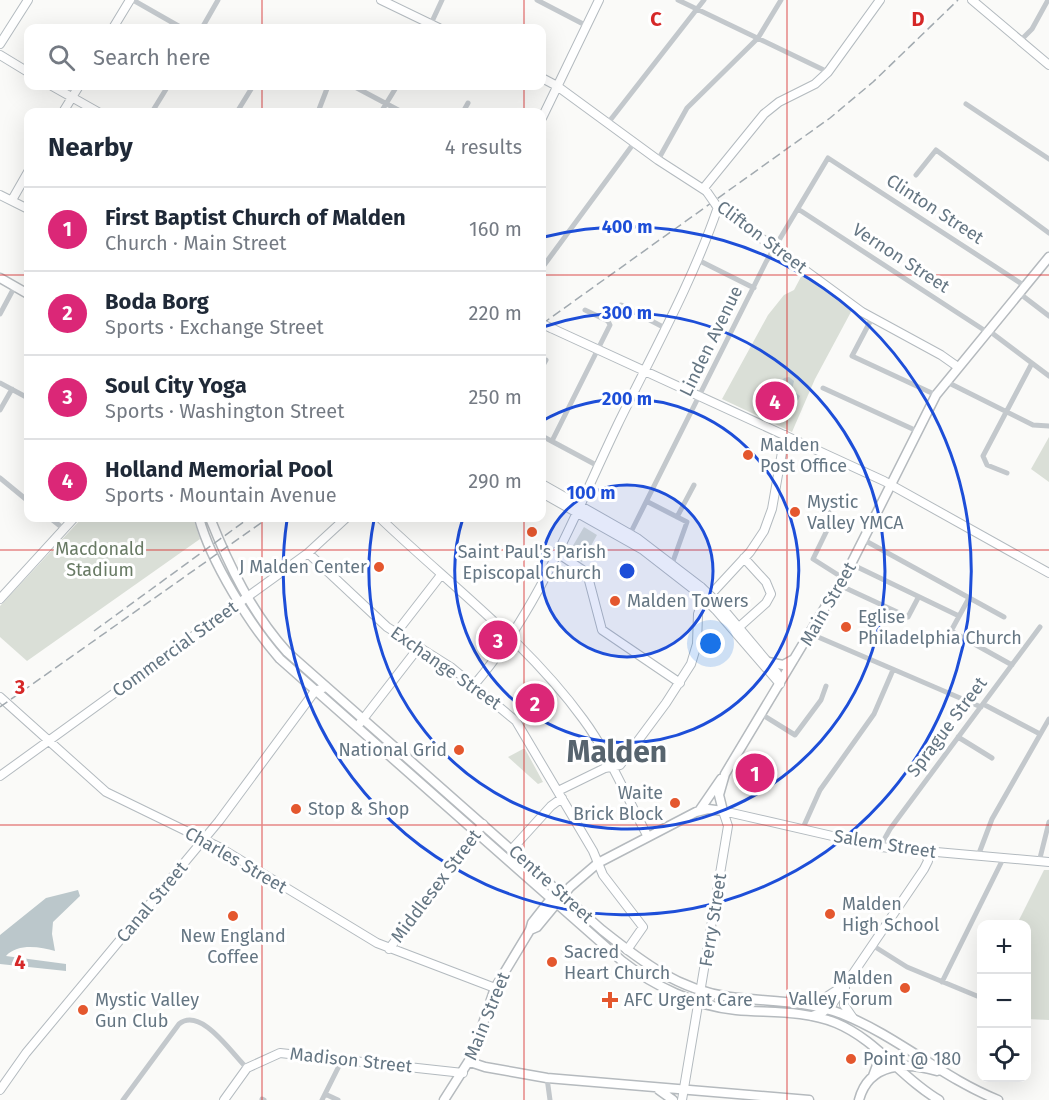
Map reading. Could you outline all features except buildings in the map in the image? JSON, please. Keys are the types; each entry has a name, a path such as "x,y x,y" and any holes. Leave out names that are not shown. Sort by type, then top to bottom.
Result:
{"main road":[{"name":"Main Street","path":"444,1100 470,1062 495,988 530,930 537,927 554,901 598,863 647,835 699,811 723,811 719,792 725,774 851,564 936,395 1049,257"},
{"path":"0,278 13,289 24,293"},
{"name":"Centre Street","path":"200,522 208,542 239,602 264,640 315,691 360,723 565,890 627,950 659,973 701,990 729,997 803,1004 827,1009 858,1022 990,1098 998,1100"},
{"name":"Centre Street","path":"212,522 247,597 280,644 476,832 632,968 665,987 700,1002 730,1009 811,1016 840,1026 871,1044 939,1100"},
{"path":"768,662 788,664 798,655"},
{"path":"699,811 725,774"},
{"path":"859,1100 873,1077 879,1060 871,1044"},
{"path":"470,1062 492,1069 547,1078 656,1088 683,1095 809,1100"},
{"path":"873,1077 896,1066 917,1065 949,1075"},
{"path":"656,1088 673,1100"}],"street":[{"path":"0,44 28,0"},
{"path":"116,24 132,0 175,24"},
{"path":"204,24 219,0"},
{"path":"430,24 442,0"},
{"path":"537,0 587,26"},
{"path":"546,109 599,0"},
{"path":"678,0 828,72"},
{"path":"608,123 704,0"},
{"path":"658,160 680,118 692,101 758,38 781,0"},
{"path":"705,190 764,114 779,102 815,84 828,72 880,0"},
{"path":"972,0 1049,65"},
{"path":"1020,41 1032,29 1048,0"},
{"path":"386,1 426,24"},
{"path":"0,55 24,70"},
{"name":"Clifton Street","path":"546,80 658,160 705,190 717,206 872,318 941,355 958,367"},
{"path":"59,90 91,108"},
{"path":"65,108 76,90"},
{"path":"154,108 166,90"},
{"path":"239,108 251,90"},
{"path":"320,108 326,90"},
{"path":"360,90 394,108"},
{"path":"384,108 395,90"},
{"path":"465,108 468,103"},
{"path":"966,104 1049,159"},
{"path":"546,263 634,142"},
{"path":"916,175 936,150 1049,233"},
{"name":"Linden Avenue","path":"628,537 648,502 774,246 828,158"},
{"name":"Clinton Street","path":"828,158 1022,289 1049,316"},
{"path":"12,200 24,179"},
{"path":"0,195 24,207"},
{"path":"474,685 510,638 556,552 698,261 717,206"},
{"name":"Vernon Street","path":"798,209 988,331 1031,365 1049,376"},
{"path":"698,261 754,288"},
{"path":"0,314 13,289"},
{"path":"621,305 665,328"},
{"path":"552,441 610,324 585,310"},
{"path":"872,318 852,356 936,395"},
{"path":"546,326 892,486 1049,573"},
{"path":"1006,472 987,465 983,457 1031,365"},
{"path":"946,382 1037,426 1049,426"},
{"path":"0,383 24,396"},
{"path":"823,388 918,431"},
{"path":"0,410 12,389"},
{"path":"512,849 560,794 622,763 680,682 695,652 700,607 761,538 772,509 785,435"},
{"path":"546,438 598,466"},
{"path":"0,478 24,498"},
{"path":"677,517 694,485"},
{"path":"546,487 577,508 672,564 717,607 768,662 778,676 780,684"},
{"path":"546,495 577,508"},
{"path":"648,502 687,523 672,564"},
{"path":"828,510 832,520 813,559 841,581 908,617 918,598"},
{"path":"55,522 64,529"},
{"path":"0,599 70,522"},
{"name":"Commercial Street","path":"0,776 308,553 342,522"},
{"path":"384,522 510,638 569,700 612,766 647,835"},
{"path":"628,537 699,589"},
{"path":"864,540 1004,617"},
{"path":"556,552 586,572 603,631 680,682"},
{"name":"Exchange Street","path":"308,553 396,633 474,685 521,727 608,881 643,927 627,950"},
{"path":"737,628 766,603 771,594 766,582 744,558"},
{"path":"851,564 959,616"},
{"path":"396,633 441,575"},
{"path":"969,598 951,631 1012,665"},
{"name":"Sprague Street","path":"880,846 884,837 1040,627"},
{"path":"737,628 780,684"},
{"path":"811,634 982,706 1040,734"},
{"path":"360,723 419,647"},
{"path":"802,830 818,794 874,714 892,670"},
{"path":"761,714 795,735 820,702 826,686"},
{"path":"315,691 326,687"},
{"name":"Canal Street","path":"0,1090 26,1053 205,839 315,691"},
{"name":"Charles Street","path":"0,697 106,792 205,839 389,949 495,988"},
{"path":"978,856 992,819 1049,719"},
{"path":"958,737 992,758"},
{"name":"Salem Street","path":"723,811 880,846 1049,862"},
{"name":"Ferry Street","path":"683,1095 728,826 723,811"},
{"path":"1039,862 1049,822"},
{"name":"Middlesex Street","path":"389,949 483,824"},
{"path":"811,1016 827,1009 872,945 924,869 928,861 926,851"},
{"path":"942,982 1003,859"},
{"path":"872,945 907,967 977,996"},
{"path":"803,1004 828,997 849,978"},
{"path":"849,978 844,992 844,1005 858,1022"},
{"path":"123,1100 184,1020 196,1020 212,1031 247,1068"},
{"name":"Madison Street","path":"224,1100 247,1068 279,1053 463,1073"},
{"path":"321,1100 342,1060"},
{"path":"547,1078 550,1100"},
{"path":"325,1094 338,1100"}],"green space":[{"path":"803,273 852,310 815,379 792,432 722,399 768,315 784,295 794,290"},
{"path":"1049,437 1049,482 1031,469"},
{"name":"Macdonald Stadium","path":"78,522 194,522 200,539 27,661 0,637 0,606"},
{"path":"584,527 597,535 582,562 568,554"},
{"path":"523,749 543,782 538,784 508,757"},
{"path":"1044,870 1049,870 1049,1020 1031,1019 1031,920 1019,920"}],"shaded area":[{"path":"789,377 794,381 792,390 800,396 795,406 765,391 769,383 780,384 784,378"},
{"path":"78,890 80,896 53,922 52,934 55,951 36,947 23,948 6,956 66,964 66,971 0,964 0,935 46,898"}],"railway":[{"path":"546,321 830,118 873,82 958,0"},
{"path":"94,631 244,522"},
{"path":"0,707 262,522"}],"place":[{"name":"Holland Memorial Pool","path":"775,401"},
{"name":"Malden Post Office","path":"748,455"},
{"name":"Mystic Valley YMCA","path":"795,512"},
{"name":"Saint Paul's Parish Episcopal Church","path":"532,532"},
{"name":"J Malden Center","path":"379,567"},
{"name":"Malden Towers","path":"615,601"},
{"name":"Eglise Philadelphia Church","path":"846,627"},
{"name":"Soul City Yoga","path":"498,640"},
{"name":"Boda Borg","path":"535,703"},
{"name":"National Grid","path":"459,750"},
{"name":"First Baptist Church of Malden","path":"755,773"},
{"name":"Waite Brick Block","path":"675,803"},
{"name":"Stop & Shop","path":"296,809"},
{"name":"Malden High School","path":"830,914"},
{"name":"New England Coffee","path":"233,916"},
{"name":"Sacred Heart Church","path":"552,962"},
{"name":"Malden Valley Forum","path":"905,988"},
{"name":"AFC Urgent Care","path":"610,1000"},
{"name":"Mystic Valley Gun Club","path":"83,1010"},
{"name":"Point @ 180","path":"851,1059"}],"district":[{"name":"Malden","path":"617,752"}]}
